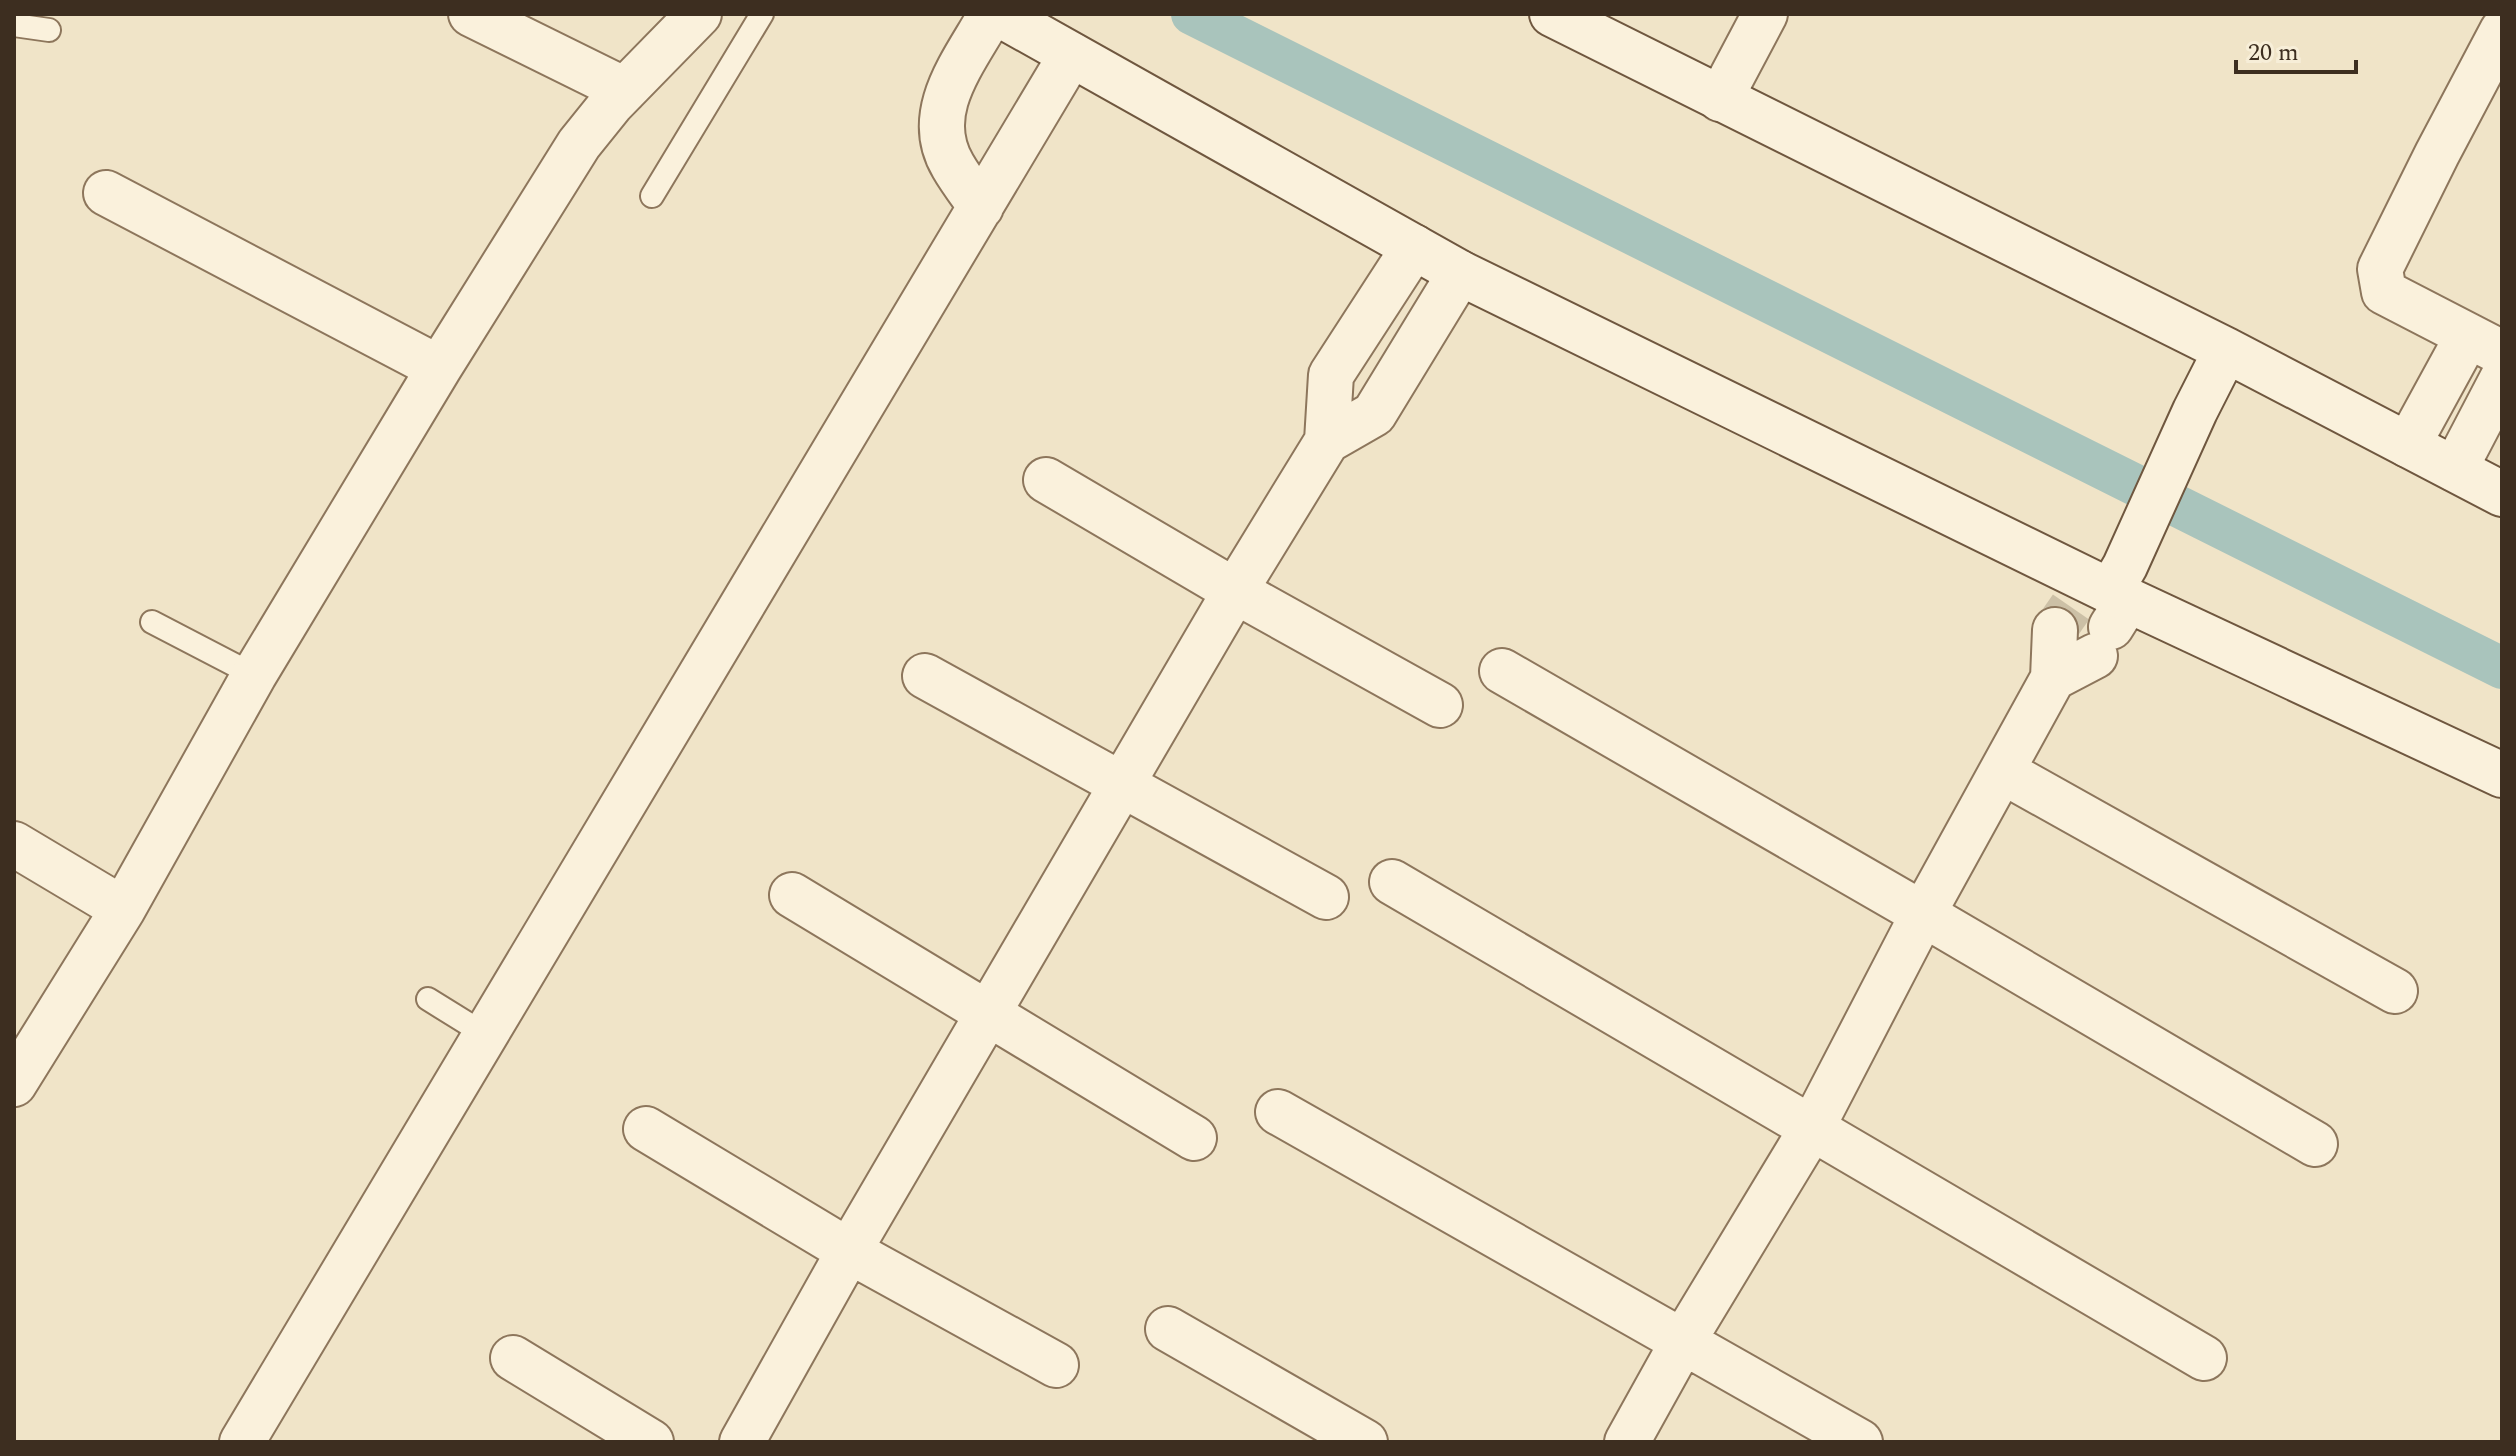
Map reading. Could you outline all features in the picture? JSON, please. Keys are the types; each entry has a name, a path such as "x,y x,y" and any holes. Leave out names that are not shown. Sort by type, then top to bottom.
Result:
{"street":[{"path":"471,14 625,90"},
{"path":"14,1084 123,909 254,675 439,368 579,144 625,90 699,14"},
{"path":"981,207 952,166 940,128 941,112 950,87 991,14"},
{"path":"999,14 1460,273 2098,607 2502,775"},
{"path":"1552,14 2226,350 2502,494"},
{"path":"1720,99 1765,14"},
{"path":"2408,445 2484,345 2384,292 2380,269 2502,31"},
{"path":"242,1442 1071,55"},
{"path":"106,193 439,368"},
{"path":"742,1442 988,1013 1235,591 1327,441 1331,375 1414,247"},
{"path":"1327,441 1374,414 1460,273"},
{"path":"1627,1442 1682,1343 1812,1128 1923,914 2053,678 2098,607 2226,350"},
{"path":"2455,469 2502,379"},
{"path":"1046,480 1235,591 1440,705"},
{"path":"1502,671 2315,1144"},
{"path":"925,676 1326,897"},
{"path":"2002,771 2395,991"},
{"path":"14,844 123,909"},
{"path":"1392,882 2204,1358"},
{"path":"792,895 1194,1138"},
{"path":"1278,1112 1860,1442"},
{"path":"646,1129 849,1251 1056,1365"},
{"path":"1168,1329 1365,1442"},
{"path":"513,1358 651,1442"}],"lane":[{"path":"652,196 762,14"},
{"path":"14,25 49,30"},
{"path":"152,622 254,675"},
{"path":"428,999 486,1035"}],"waterway":[{"path":"1192,14 2502,668"}],"tunnel":[{"path":"2055,630 2071,607"}]}
